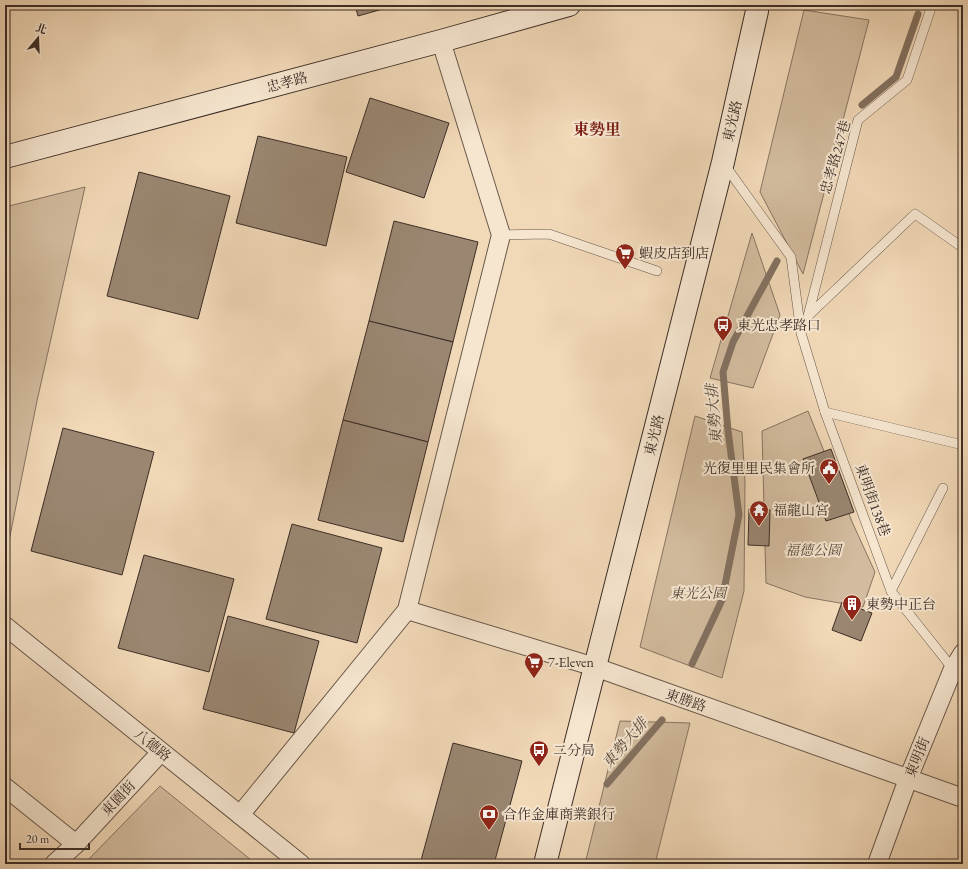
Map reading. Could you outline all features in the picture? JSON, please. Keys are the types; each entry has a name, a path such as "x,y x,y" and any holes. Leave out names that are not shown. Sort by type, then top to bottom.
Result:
{"street":[{"name":"忠孝路","path":"5,157 441,41 569,5"},
{"name":"東光路","path":"546,864 723,162 757,11 757,5"},
{"path":"240,815 407,610 501,235 441,41"},
{"name":"東勝路","path":"407,610 595,667 963,798"},
{"name":"八德路","path":"5,626 302,864"},
{"name":"東明街","path":"877,864 908,778 953,669 963,653"},
{"name":"東園街","path":"54,864 76,844 161,752"},
{"path":"5,787 76,844"}],"lane":[{"name":"忠孝路247巷","path":"808,316 858,120 906,80 932,5"},
{"name":"東明街138巷","path":"723,162 791,257 801,333 825,412 891,591 953,669"},
{"path":"800,324 914,214 959,245"},
{"path":"501,235 549,234 657,271"},
{"path":"825,412 963,445"},
{"path":"891,591 943,488"}],"green space":[{"path":"804,10 869,20 803,274 760,192"},
{"path":"85,187 37,401 5,561 5,207"},
{"path":"752,233 780,315 753,388 710,378"},
{"name":"福德公園","path":"808,411 853,524 875,572 863,607 805,597 766,583 762,431"},
{"name":"東光公園","path":"695,416 742,432 745,482 744,591 722,678 640,647"},
{"path":"620,721 690,723 655,864 585,864"},
{"path":"160,786 256,864 84,864"}],"building":[{"path":"355,5 397,5 358,16"},
{"path":"370,98 449,123 424,198 346,172"},
{"path":"258,136 347,157 326,246 236,223"},
{"path":"139,172 230,196 198,319 107,296"},
{"path":"394,221 478,242 453,342 369,321"},
{"path":"369,321 453,342 428,442 343,420"},
{"path":"343,420 428,442 403,542 318,520"},
{"path":"63,428 154,452 122,575 31,551"},
{"name":"光復里里民集會所","path":"831,449 854,512 826,521 803,459"},
{"name":"福龍山宮","path":"749,509 770,510 769,546 748,545"},
{"path":"292,524 382,548 357,643 266,619"},
{"path":"144,555 234,579 209,672 118,648"},
{"name":"東勢中正台","path":"842,602 872,613 861,641 832,630"},
{"path":"228,616 319,641 294,733 203,709"},
{"path":"453,743 522,761 494,864 420,864"}],"waterway":[{"name":"東勢大排","path":"862,105 896,77 918,14"},
{"name":"東勢大排","path":"692,664 722,600 739,515 728,431 723,372 733,342 777,261"},
{"name":"東勢大排","path":"607,784 662,720"}],"place":[{"name":"蝦皮店到店","path":"625,270"},
{"name":"東光忠孝路口","path":"723,342"},
{"name":"光復里里民集會所","path":"829,485"},
{"name":"福龍山宮","path":"759,527"},
{"name":"東勢中正台","path":"852,621"},
{"name":"7-Eleven","path":"534,679"},
{"name":"二分局","path":"539,767"},
{"name":"合作金庫商業銀行","path":"489,831"}],"district":[{"name":"東勢里","path":"597,129"}]}
